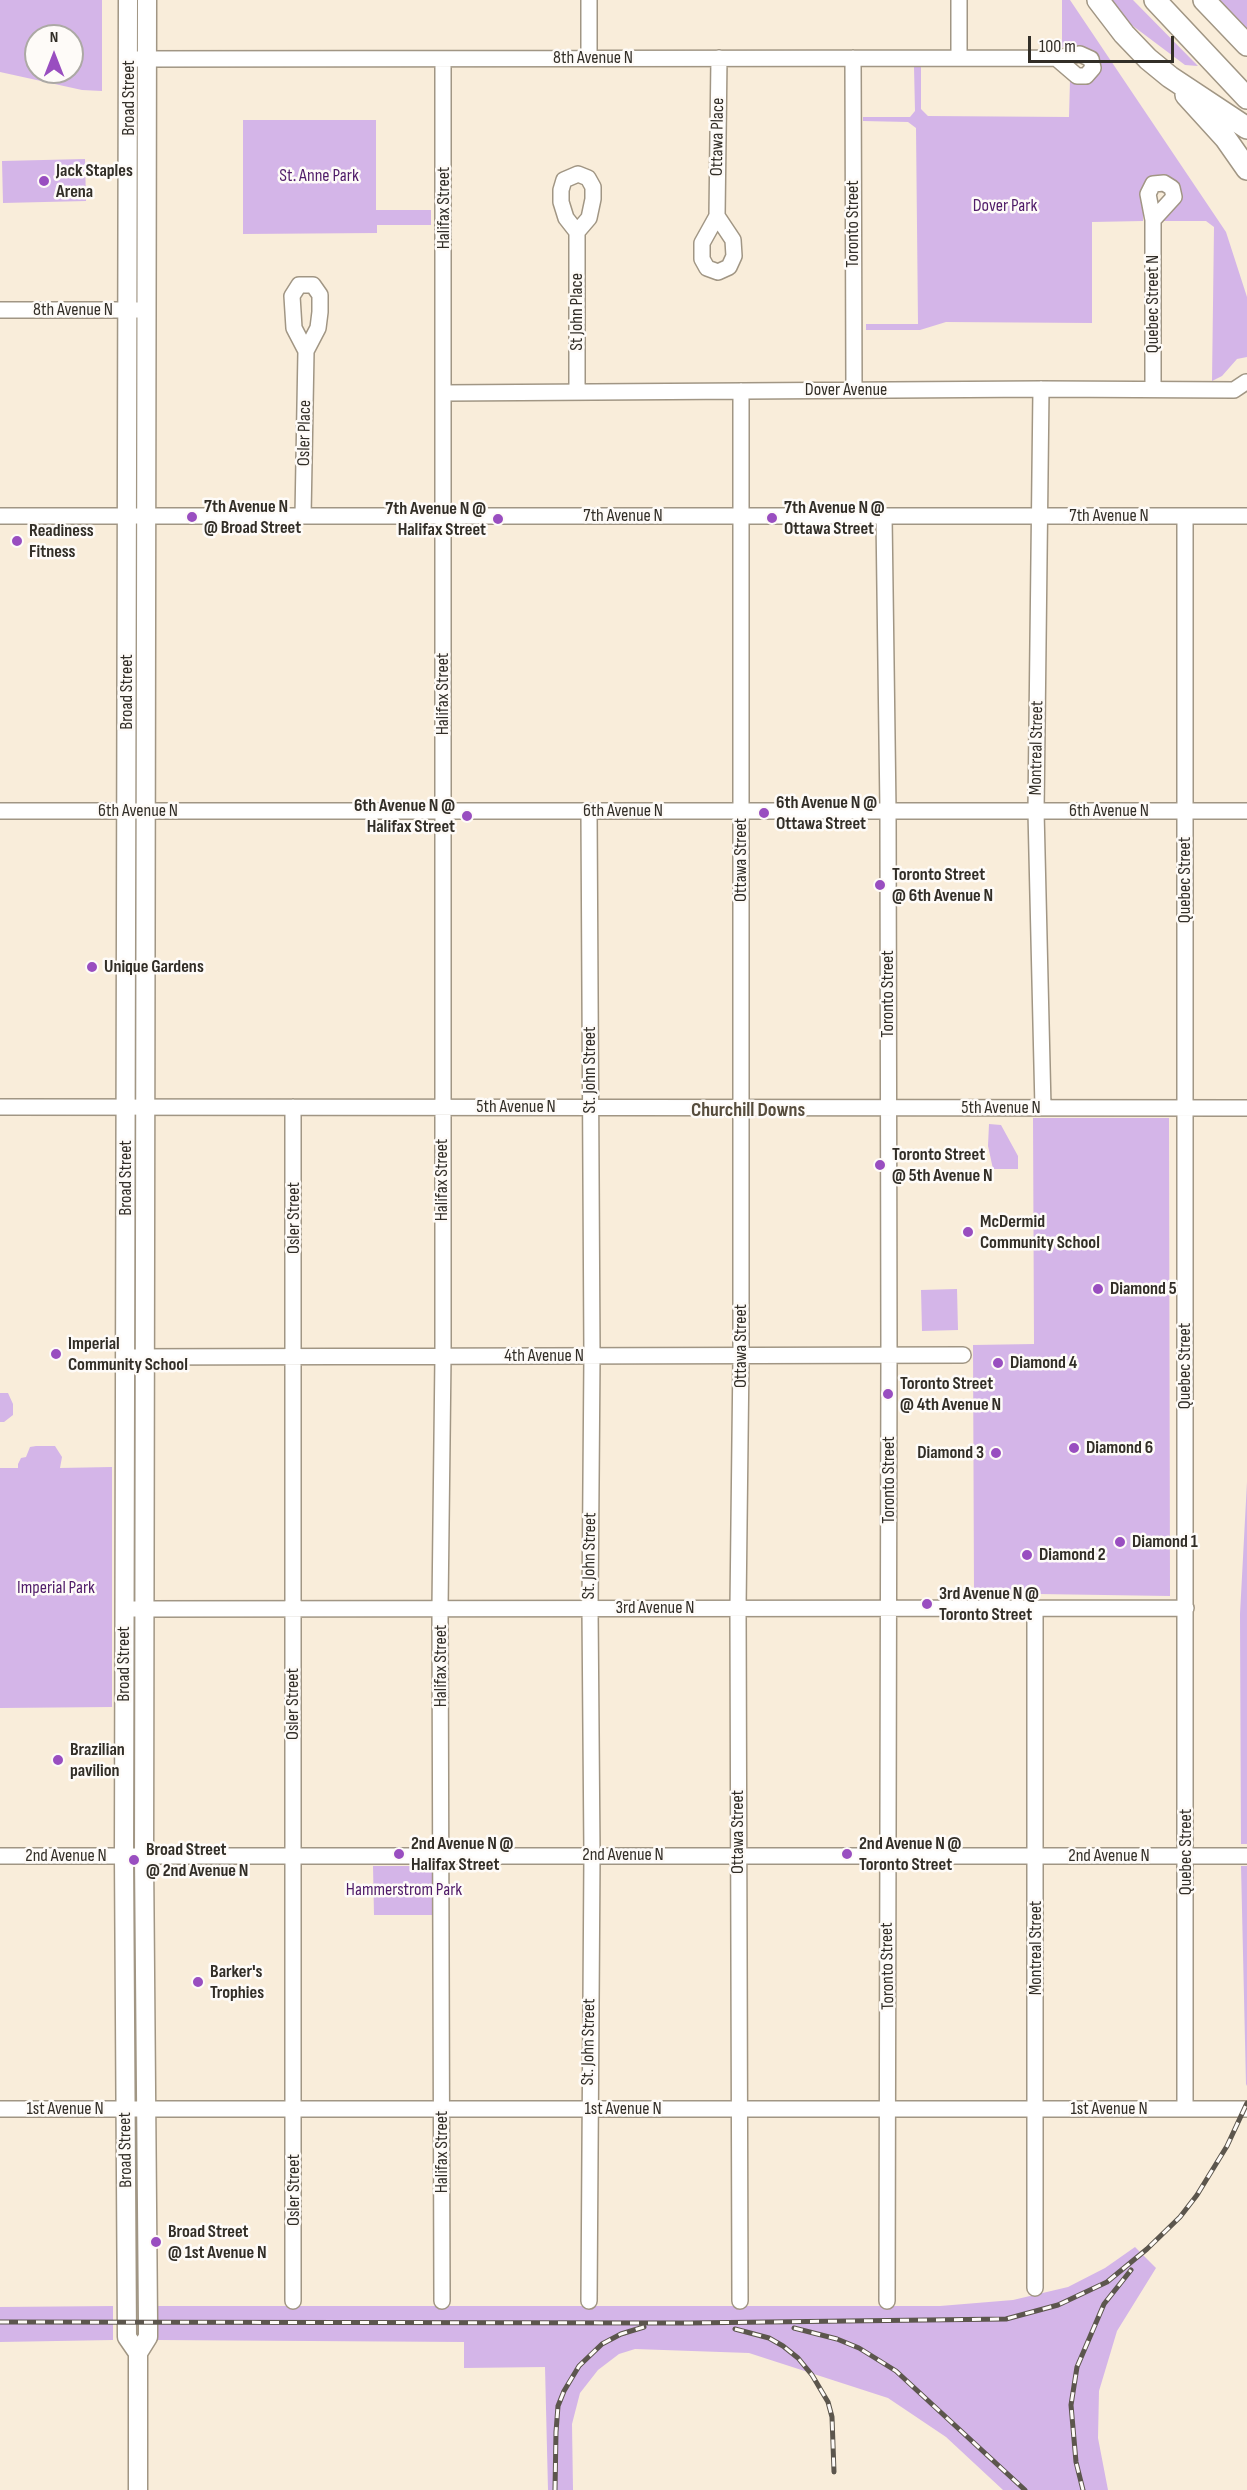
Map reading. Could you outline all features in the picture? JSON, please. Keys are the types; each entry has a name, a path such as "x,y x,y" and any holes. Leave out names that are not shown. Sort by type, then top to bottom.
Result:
{"highway":[{"path":"1098,0 1124,34 1148,59 1170,77 1247,128"},
{"path":"1155,0 1247,98"},
{"path":"1204,0 1247,45"},
{"path":"1170,77 1226,139 1247,170"}],"main road":[{"name":"Broad Street","path":"128,0 138,59"},
{"name":"Broad Street","path":"138,2490 138,2353 148,2337 144,1856 146,516 137,310 138,59 147,0"},
{"name":"Broad Street","path":"137,310 126,516 124,1856 128,2337 138,2353"}],"street":[{"path":"589,0 589,58"},
{"path":"959,0 959,58"},
{"name":"Ottawa Place","path":"717,216 719,58"},
{"name":"Toronto Street","path":"853,58 854,390"},
{"name":"8th Avenue N","path":"138,59 1056,58"},
{"name":"Halifax Street","path":"442,2301 440,1608 443,1356 441,1107 444,516 443,59"},
{"name":"Quebec Street N","path":"1153,220 1153,389"},
{"name":"St John Place","path":"576,232 577,392"},
{"name":"8th Avenue N","path":"0,310 137,310"},
{"name":"Osler Place","path":"303,516 306,351"},
{"name":"Dover Avenue","path":"444,393 1041,388 1234,390 1246,382"},
{"name":"Montreal Street","path":"1041,388 1036,811 1043,1108"},
{"name":"Ottawa Street","path":"740,2301 738,1608 741,1356 741,391"},
{"name":"7th Avenue N","path":"0,516 1247,516"},
{"name":"Toronto Street","path":"884,516 888,811 889,1355 887,2301"},
{"name":"Quebec Street","path":"1185,516 1185,2109"},
{"name":"6th Avenue N","path":"0,811 1247,811"},
{"name":"St. John Street","path":"589,811 592,1356 589,2301"},
{"name":"5th Avenue N","path":"0,1107 1247,1108"},
{"name":"Osler Street","path":"293,1107 293,2301"},
{"name":"4th Avenue N","path":"125,1357 963,1355"},
{"name":"Montreal Street","path":"1035,1608 1035,2288"},
{"name":"3rd Avenue N","path":"124,1609 1186,1608"},
{"name":"2nd Avenue N","path":"0,1856 294,1854 1247,1856"},
{"name":"1st Avenue N","path":"0,2109 1247,2109"}],"green space":[{"path":"0,0 102,0 102,91 82,90 55,84 84,84 84,24 24,24 24,77 0,72"},
{"name":"Dover Park","path":"1062,0 1070,0 1226,232 1247,297 1247,357 1237,359 1222,376 1212,381 1214,227 1206,221 1162,221 1177,205 1182,193 1177,182 1164,175 1155,175 1147,179 1143,188 1143,221 1092,222 1092,323 946,322 920,330 866,330 866,324 918,324 916,128 908,122 863,121 863,117 910,117 915,111 914,67 921,66 921,109 928,116 1069,117 1070,80 1078,84 1087,84 1096,76 1097,59 1085,47 1062,47"},
{"path":"1110,0 1133,0 1198,66 1185,65 1125,20"},
{"path":"1212,0 1247,0 1247,35"},
{"name":"St. Anne Park","path":"243,120 376,120 376,210 431,210 431,225 377,225 377,233 243,234"},
{"name":"Jack Staples Arena","path":"85,159 86,201 3,203 2,161"},
{"path":"1033,1118 1169,1118 1170,1596 974,1593 973,1345 1034,1344"},
{"path":"989,1124 1001,1125 1018,1156 1018,1169 993,1169 988,1146"},
{"path":"957,1289 958,1330 922,1331 921,1290"},
{"path":"0,1393 8,1393 13,1404 13,1415 4,1422 0,1422"},
{"name":"Imperial Park","path":"55,1446 62,1457 60,1468 112,1467 112,1707 0,1708 0,1468 18,1468 21,1458 26,1457 30,1447"},
{"path":"1247,1482 1247,1844 1241,1844 1240,1614"},
{"name":"Hammerstrom Park","path":"373,1866 434,1866 434,1915 374,1915"},
{"path":"1241,1866 1247,1866 1247,2086 1246,2084"},
{"path":"1135,2247 1156,2268 1117,2331 1099,2391 1098,2438 1108,2490 1003,2490 946,2437 888,2398 749,2353 635,2349 619,2354 598,2370 580,2393 572,2424 573,2490 548,2490 545,2367 464,2368 464,2342 157,2340 157,2306 940,2306 1013,2300 1068,2287 1105,2268"},
{"path":"113,2306 113,2340 0,2342 0,2307"}],"railway":[{"path":"0,2322 689,2323 1006,2319 1058,2305 1107,2282 1147,2249 1180,2217 1197,2195 1227,2146 1247,2103"},
{"path":"1083,2490 1076,2462 1071,2405 1077,2367 1104,2304 1131,2270"},
{"path":"555,2490 558,2406 564,2391 579,2366 602,2344 621,2334 644,2327"},
{"path":"794,2328 837,2339 859,2348 896,2371 1025,2490"},
{"path":"735,2329 769,2338 783,2346 798,2358 812,2375 828,2402 832,2417 834,2472"}],"place":[{"name":"Jack Staples Arena","path":"44,181"},
{"name":"7th Avenue N @ Broad Street","path":"192,517"},
{"name":"7th Avenue N @ Ottawa Street","path":"772,518"},
{"name":"7th Avenue N @ Halifax Street","path":"498,519"},
{"name":"Readiness Fitness","path":"17,541"},
{"name":"6th Avenue N @ Ottawa Street","path":"764,813"},
{"name":"6th Avenue N @ Halifax Street","path":"467,816"},
{"name":"Toronto Street @ 6th Avenue N","path":"880,885"},
{"name":"Unique Gardens","path":"92,967"},
{"name":"Toronto Street @ 5th Avenue N","path":"880,1165"},
{"name":"McDermid Community School","path":"968,1232"},
{"name":"Diamond 5","path":"1098,1289"},
{"name":"Imperial Community School","path":"56,1354"},
{"name":"Diamond 4","path":"998,1363"},
{"name":"Toronto Street @ 4th Avenue N","path":"888,1394"},
{"name":"Diamond 6","path":"1074,1448"},
{"name":"Diamond 3","path":"996,1453"},
{"name":"Diamond 1","path":"1120,1542"},
{"name":"Diamond 2","path":"1027,1555"},
{"name":"3rd Avenue N @ Toronto Street","path":"927,1604"},
{"name":"Brazilian pavilion","path":"58,1760"},
{"name":"2nd Avenue N @ Halifax Street","path":"399,1854"},
{"name":"2nd Avenue N @ Toronto Street","path":"847,1854"},
{"name":"Broad Street @ 2nd Avenue N","path":"134,1860"},
{"name":"Barker's Trophies","path":"198,1982"},
{"name":"Broad Street @ 1st Avenue N","path":"156,2242"}],"district":[{"name":"Churchill Downs","path":"748,1111"}]}
